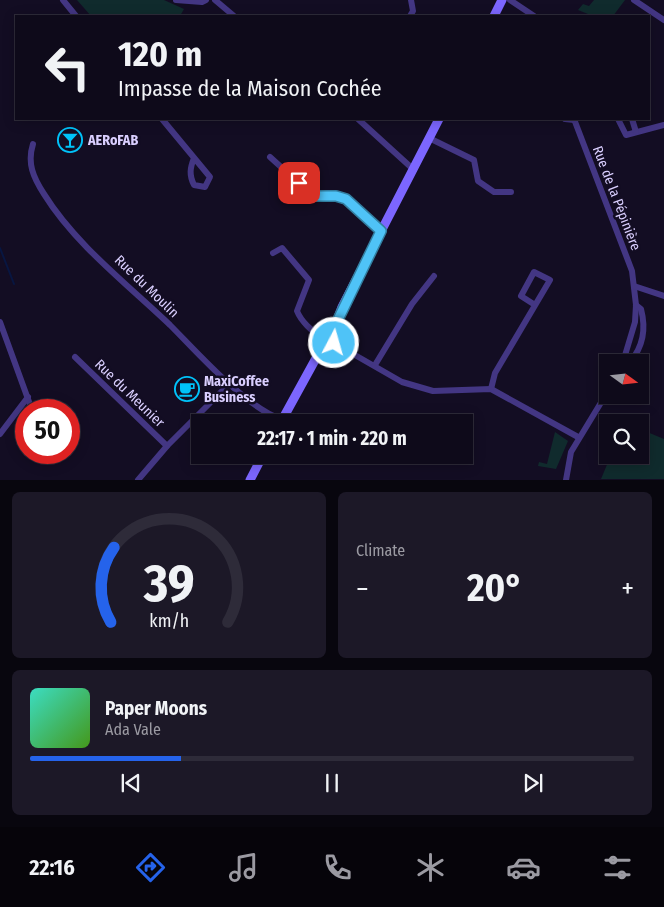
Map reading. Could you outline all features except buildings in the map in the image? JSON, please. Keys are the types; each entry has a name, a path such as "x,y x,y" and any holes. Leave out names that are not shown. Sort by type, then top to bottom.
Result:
{"main road":[{"path":"494,15 502,0"},
{"path":"332,333 381,231 439,120"},
{"path":"286,414 327,332 332,333"},
{"path":"323,341 329,347 334,343 335,336 332,333"},
{"path":"250,480 258,464"}],"street":[{"path":"63,0 75,15"},
{"path":"176,0 202,2 206,0"},
{"path":"215,0 233,15"},
{"path":"411,0 413,11 411,15"},
{"path":"510,0 532,15"},
{"path":"634,0 664,20"},
{"path":"164,120 194,158"},
{"path":"359,120 414,170"},
{"name":"Rue de la Pépinière","path":"574,120 632,271 636,305 632,336 626,354"},
{"path":"618,120 626,136 636,132 664,127"},
{"path":"632,120 636,132"},
{"path":"430,138 474,160 478,181 494,192 511,192"},
{"name":"Rue du Moulin","path":"33,144 30,155 31,169 44,194 62,218 87,246 230,383 268,414"},
{"path":"270,158 313,196 336,196 346,199 381,231"},
{"path":"273,253 282,248 309,280 297,311 323,341"},
{"path":"491,389 495,373 550,280 534,272 520,296 535,305"},
{"path":"376,365 412,304 434,276"},
{"path":"634,286 664,296"},
{"name":"Rue de la Pépinière","path":"635,354 640,347 644,330 641,309 636,305"},
{"path":"0,322 28,397 1,429"},
{"path":"334,343 376,365 402,382 433,390 491,389 578,437"},
{"name":"Rue du Meunier","path":"75,357 167,446"},
{"name":"Rue du Meunier","path":"138,480 167,446 230,383"},
{"path":"566,480 571,452 578,437 600,404"}],"green space":[{"path":"77,0 164,0 184,9 181,15 90,15"},
{"path":"594,0 625,0 614,15 590,15 578,10 583,4 589,6"},
{"path":"555,432 568,441 556,469 538,466 539,462 547,464"},
{"path":"649,433 664,439 664,479 601,479 607,464 649,464"}],"waterway":[{"path":"0,248 14,284"}],"place":[{"name":"AERoFAB","path":"70,140"},
{"name":"MaxiCoffee Business","path":"187,389"}],"route":[{"path":"299,183 313,196 336,196 346,199 381,231 342,307 332,333 335,336 334,343"}]}
